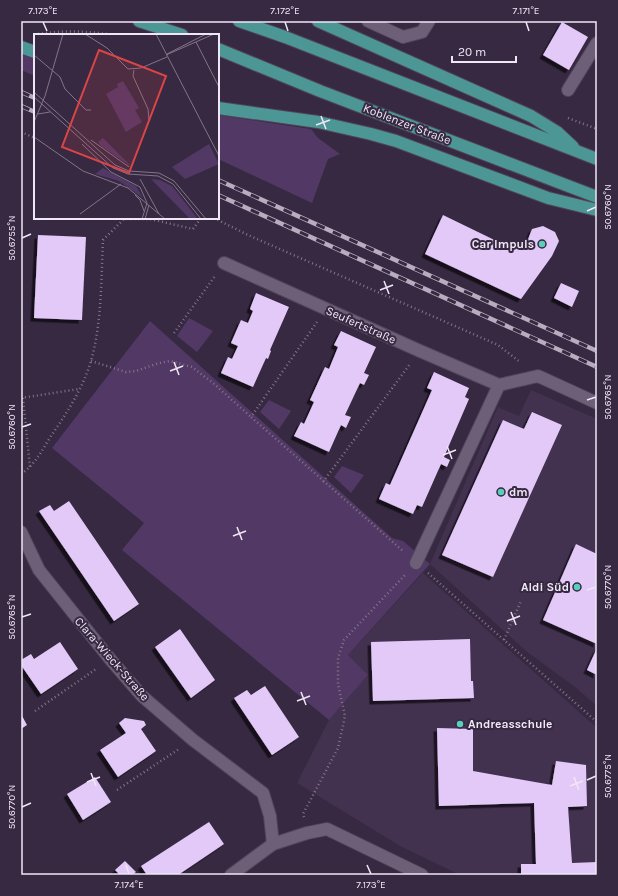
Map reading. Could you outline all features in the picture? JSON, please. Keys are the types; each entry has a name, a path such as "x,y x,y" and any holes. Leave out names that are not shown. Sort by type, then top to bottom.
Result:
{"main road":[{"path":"139,21 179,34"},
{"path":"239,21 285,37 597,159"},
{"path":"318,21 531,116 557,132 578,151"},
{"path":"21,47 34,52"},
{"name":"Koblenzer Straße","path":"219,49 320,91 597,197"},
{"path":"219,108 318,122 372,134 396,141 548,198 597,210"}],"street":[{"path":"368,21 403,37 422,32 429,21"},
{"path":"568,90 597,43"},
{"name":"Seufertstraße","path":"224,262 420,351 499,385"},
{"path":"416,563 499,385 538,376 597,403"},
{"name":"Clara-Wieck-Straße","path":"21,532 39,570 110,659 142,696 193,740 263,793 270,816 274,844"},
{"path":"231,875 274,844 307,833 327,829 422,875"}],"path":[{"path":"37,34 54,31 86,31 108,34"},
{"path":"21,132 34,138"},
{"path":"21,474 30,468 59,425 79,389 91,361 99,325 104,240 124,219 150,219 193,229 200,219"},
{"path":"216,219 248,235 498,345 538,376"},
{"path":"174,333 224,262"},
{"path":"251,417 326,308"},
{"path":"324,482 420,351"},
{"path":"91,361 126,372 136,371 170,361 192,367 251,417 597,722"},
{"path":"30,468 22,398 79,389"},
{"path":"307,833 303,814 338,748 345,716 338,684 338,658 344,640 416,563"},
{"path":"504,640 521,601"},
{"path":"35,711 110,659"},
{"path":"117,790 193,740"}],"shaded area":[{"path":"21,50 34,56 34,76 21,70"},
{"path":"219,115 311,129 318,138 340,154 328,159 312,203 219,159"},
{"path":"189,318 213,331 197,352 177,336"},
{"path":"150,321 392,538 403,541 430,564 348,655 368,675 329,720 122,550 144,523 52,448"},
{"path":"531,390 597,419 597,706 575,687 526,651 430,564 498,407 519,416"},
{"path":"269,400 291,411 279,429 260,412"},
{"path":"342,466 364,475 351,493 334,477"},
{"name":"Andreasschule","path":"423,573 597,728 597,875 460,875 400,846 297,783 329,720 368,675 348,655"}],"building":[{"path":"562,22 588,37 569,70 543,55"},
{"path":"443,215 513,249 527,242 532,229 543,226 555,232 559,241 552,256 521,299 425,254"},
{"path":"38,235 86,237 82,320 34,318"},
{"path":"561,283 579,291 572,307 554,298"},
{"path":"256,293 289,307 270,350 268,359 266,358 253,387 221,373 228,357 232,359 238,346 231,343 241,320 248,323 253,311 250,309"},
{"path":"341,331 376,347 364,373 369,375 364,385 360,383 345,415 351,417 346,428 341,425 329,452 294,436 301,422 304,424 314,402 310,400 325,367 329,369 338,347 334,345"},
{"path":"434,372 469,388 465,397 469,399 444,457 450,460 447,467 441,464 422,507 417,505 413,514 379,499 386,483 390,485 432,390 427,388"},
{"name":"dm","path":"532,412 562,425 493,577 442,555 503,420 524,429"},
{"path":"69,501 139,604 114,621 39,511 50,505 54,511"},
{"name":"Aldi Süd","path":"576,544 597,554 597,644 543,620"},
{"path":"180,629 215,680 191,698 155,647"},
{"path":"470,639 471,681 473,681 474,698 373,701 371,642"},
{"path":"60,642 78,669 41,694 21,665 21,660 31,654 34,659"},
{"path":"597,648 597,675 587,670"},
{"path":"265,686 299,737 272,755 234,698 247,690 251,695"},
{"path":"21,714 27,725 21,729"},
{"path":"125,718 144,721 146,725 141,729 156,751 118,777 100,750 126,733 119,723"},
{"path":"437,728 473,729 473,771 552,785 556,761 586,765 587,806 568,807 572,863 597,862 597,875 521,875 521,864 536,864 534,803 439,806"},
{"path":"95,777 111,802 83,820 67,794"},
{"path":"209,822 224,844 178,875 147,875 141,866"},
{"path":"125,861 136,872 132,875 120,875 115,870"}],"railway":[{"path":"21,92 34,98"},
{"path":"21,106 34,112"},
{"path":"219,180 597,351"},
{"path":"219,195 597,367"}],"place":[{"name":"Car Impuls","path":"542,244"},
{"name":"dm","path":"501,492"},
{"name":"Aldi Süd","path":"577,587"},
{"name":"Andreasschule","path":"460,724"}]}
